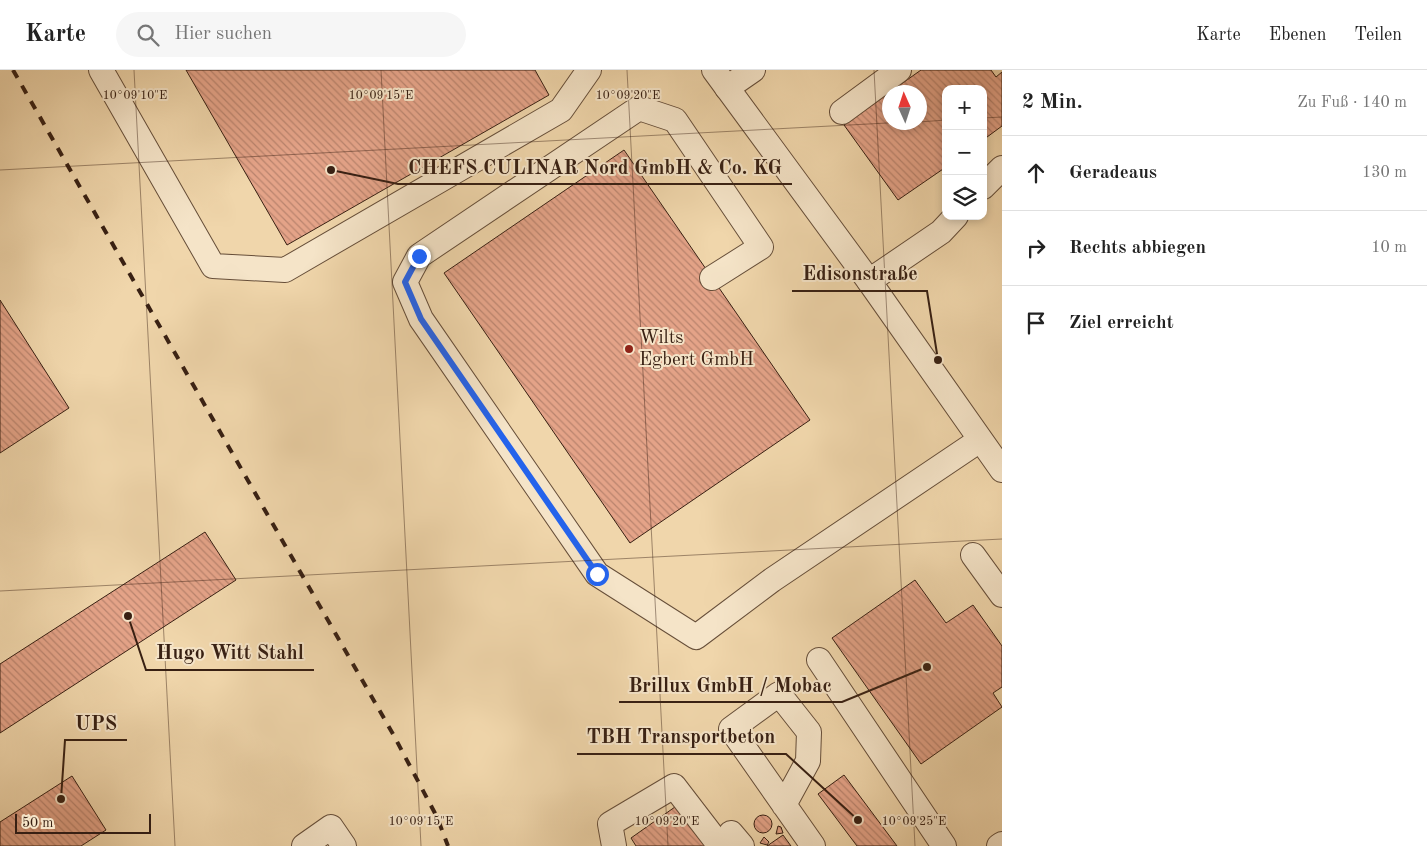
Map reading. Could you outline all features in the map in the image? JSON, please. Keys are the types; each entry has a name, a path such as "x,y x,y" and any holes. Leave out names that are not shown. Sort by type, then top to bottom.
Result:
{"street":[{"path":"101,70 213,266 285,270 561,110 589,70"},
{"path":"753,70 720,79 869,281 980,440 1000,464"},
{"path":"842,112 900,70"},
{"path":"712,278 761,247 675,120 639,108 419,256 405,282 421,319 597,574 696,637 772,580 980,440"},
{"path":"987,184 1002,168"},
{"path":"869,281 941,232 952,220"},
{"path":"973,555 1002,595"},
{"path":"819,660 944,846"},
{"path":"614,846 610,824 674,786 731,842"},
{"path":"784,805 813,846"},
{"path":"304,846 331,827 344,846"},
{"path":"998,846 1002,844"}],"building":[{"path":"186,70 535,70 549,95 287,245"},
{"path":"921,70 991,70 996,77 1002,72 1002,126 987,137 987,85 942,85 942,170 898,200 844,125 882,98 882,130 927,130 927,85 900,85"},
{"name":"Wilts Egbert GmbH","path":"624,150 810,420 630,543 444,273"},
{"path":"0,300 69,408 0,453"},
{"path":"205,532 236,580 0,733 0,664"},
{"path":"915,580 946,623 973,605 1002,646 1002,687 993,693 1002,707 921,764 832,638"},
{"path":"844,775 897,846 857,846 818,794"},
{"path":"72,776 106,830 81,846 0,846 0,822"},
{"path":"682,802 710,846 636,846 631,838"},
{"path":"759,815 767,815 772,820 770,831 759,833 754,828 754,820"},
{"path":"778,826 781,827 783,833 776,834"},
{"path":"783,835 791,846 767,846"},
{"path":"764,837 769,842 767,845 760,843"}],"railway":[{"path":"13,70 393,734 437,817 448,846"}],"place":[{"name":"CHEFS CULINAR Nord GmbH & Co. KG","path":"331,170"},
{"name":"Wilts Egbert GmbH","path":"629,349"},
{"name":"Edisonstraße","path":"938,360"},
{"name":"Hugo Witt Stahl","path":"128,616"},
{"name":"Brillux GmbH / Mobac","path":"927,667"},
{"name":"UPS","path":"61,799"},
{"name":"TBH Transportbeton","path":"858,820"}],"route":[{"path":"419,256 405,282 421,319 597,574"}]}
